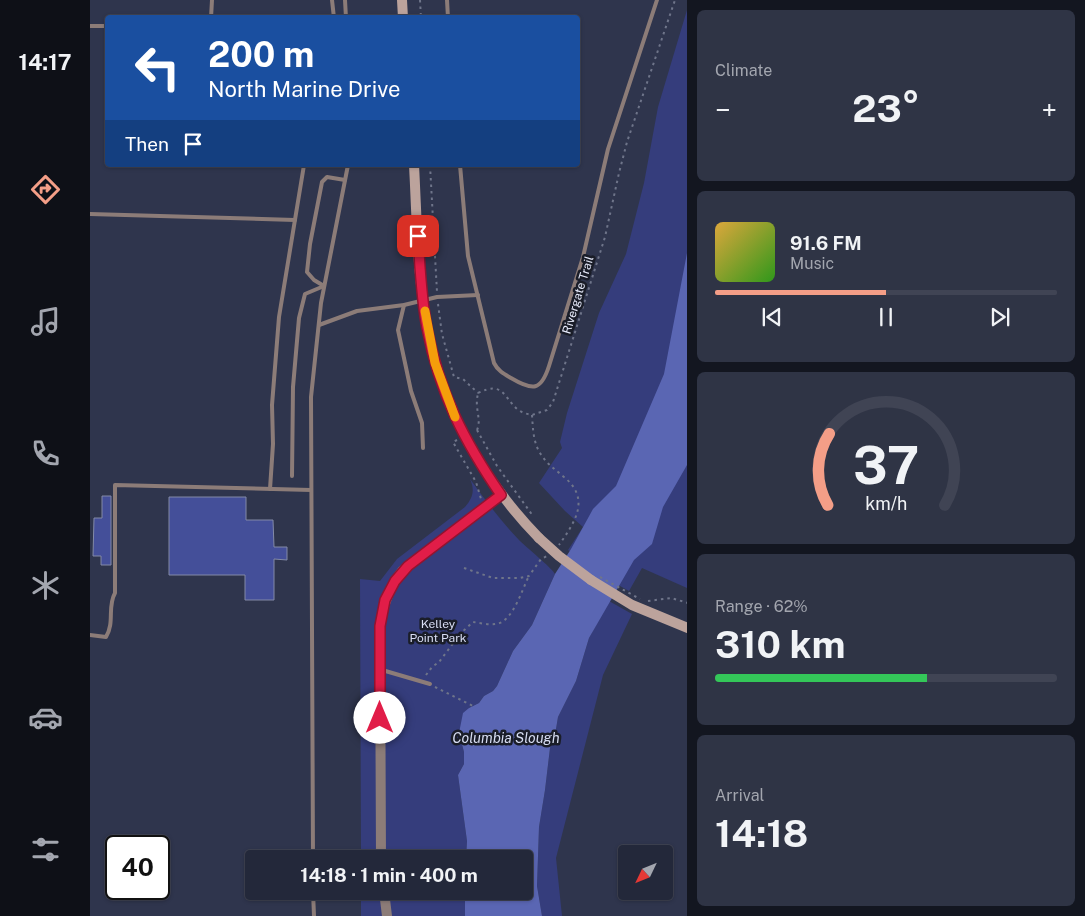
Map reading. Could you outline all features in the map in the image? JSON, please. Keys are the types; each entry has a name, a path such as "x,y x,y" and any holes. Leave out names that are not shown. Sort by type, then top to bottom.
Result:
{"main road":[{"path":"402,0 404,15"},
{"path":"414,167 423,301 427,326 435,363 449,403 464,437 501,495 539,538 575,569 687,628"}],"street":[{"path":"381,850 380,626 385,600 395,581 408,566 501,495"},
{"path":"385,900 387,916"}],"lane":[{"path":"211,15 212,0"},
{"path":"332,0 334,15"},
{"path":"345,0 346,15"},
{"path":"446,0 448,15"},
{"path":"460,167 468,256 494,363 497,368 525,386 532,387 539,384 545,376 582,260 604,162 657,0"},
{"path":"90,26 105,26"},
{"path":"270,489 273,444 272,405 279,317 304,167"},
{"path":"313,850 311,397 324,286 348,167"},
{"path":"324,286 314,280 307,272 310,244 322,182 327,177 345,180"},
{"path":"90,214 295,220"},
{"path":"292,476 293,387 299,318 305,294 324,286"},
{"path":"319,324 357,310 404,305 437,298 478,295"},
{"path":"404,305 398,330 411,392 422,423 423,448"},
{"path":"90,635 106,637 111,630 112,599 115,593 115,485 311,490"},
{"path":"380,669 430,684"},
{"path":"313,900 314,916"}],"path":[{"path":"420,0 421,15"},
{"name":"Rivergate Trail","path":"532,415 547,410 553,402 605,236 627,142 675,0"},
{"path":"430,167 437,298 442,334 454,378 463,379 478,393"},
{"path":"478,393 493,388 499,390 519,410 532,415 534,438 540,455 572,485 579,499 578,513 557,549"},
{"path":"478,393 476,406 479,426 477,430 497,466 536,520"},
{"path":"464,437 453,442 476,482 483,509"},
{"path":"422,682 460,633 472,622 498,624 505,620 517,604 529,576 541,559 551,554"},
{"path":"464,568 492,578 520,578 529,576"},
{"path":"636,602 671,598 687,602"},
{"path":"430,684 473,706"}],"green space":[{"path":"687,10 687,588 642,568 629,591 611,581 568,550 583,527 539,483 562,448 560,442 567,413 599,313 626,254 644,183 658,107"},
{"name":"Kelley Point Park","path":"470,479 512,533 555,574 532,625 513,651 497,686 493,691 484,696 479,703 469,708 459,733 464,752 464,764 458,775 467,841 466,850 361,850 360,579 380,581 397,559 465,507 470,500 472,487"},
{"path":"609,601 632,614 603,675 556,858 562,916 542,916 537,886 539,827 550,748 558,717 576,681 589,638"},
{"path":"361,900 465,900 465,916 361,916"}],"water":[{"name":"Columbia Slough","path":"687,253 687,465 663,507 652,544 634,560 589,638 576,681 558,717 550,748 539,827 537,886 542,916 465,916 465,900 533,900 533,850 466,850 467,841 458,775 464,764 464,752 459,733 463,713 479,703 484,696 493,691 497,686 513,651 532,625 555,574 593,509 616,486 664,374"}],"building":[{"path":"102,496 111,496 111,565 101,565 101,556 93,556 94,518 102,518"},
{"path":"169,497 246,497 246,520 273,520 274,547 287,547 287,560 274,559 274,600 245,600 245,575 169,575"}],"slow traffic":[{"path":"425,311 435,363 455,417"}],"route":[{"path":"380,718 380,626 385,600 389,592 402,571 501,495 464,437 449,403 435,363 423,301 418,236"}]}
